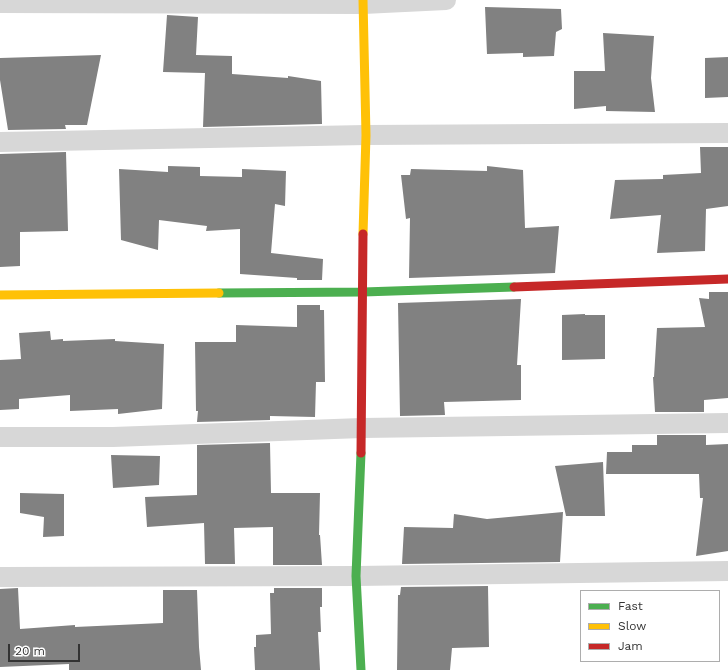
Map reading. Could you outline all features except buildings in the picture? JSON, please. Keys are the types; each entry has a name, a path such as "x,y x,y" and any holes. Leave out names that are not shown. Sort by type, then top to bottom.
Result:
{"street":[{"path":"0,3 363,2 446,0"},
{"path":"361,670 356,576 362,428 363,242 366,135 363,2"},
{"path":"0,142 366,135 728,133"},
{"path":"0,296 363,292 728,279"},
{"path":"0,437 113,437 362,428 728,424"},
{"path":"0,577 356,576 728,571"}],"traffic: fast":[{"path":"219,293 363,292 514,287"},
{"path":"361,453 356,576 361,670"}],"traffic: slow":[{"path":"363,0 366,135 363,234"},
{"path":"0,295 219,293"}],"traffic: jam":[{"path":"361,453 363,234"},
{"path":"514,287 728,279"}]}
